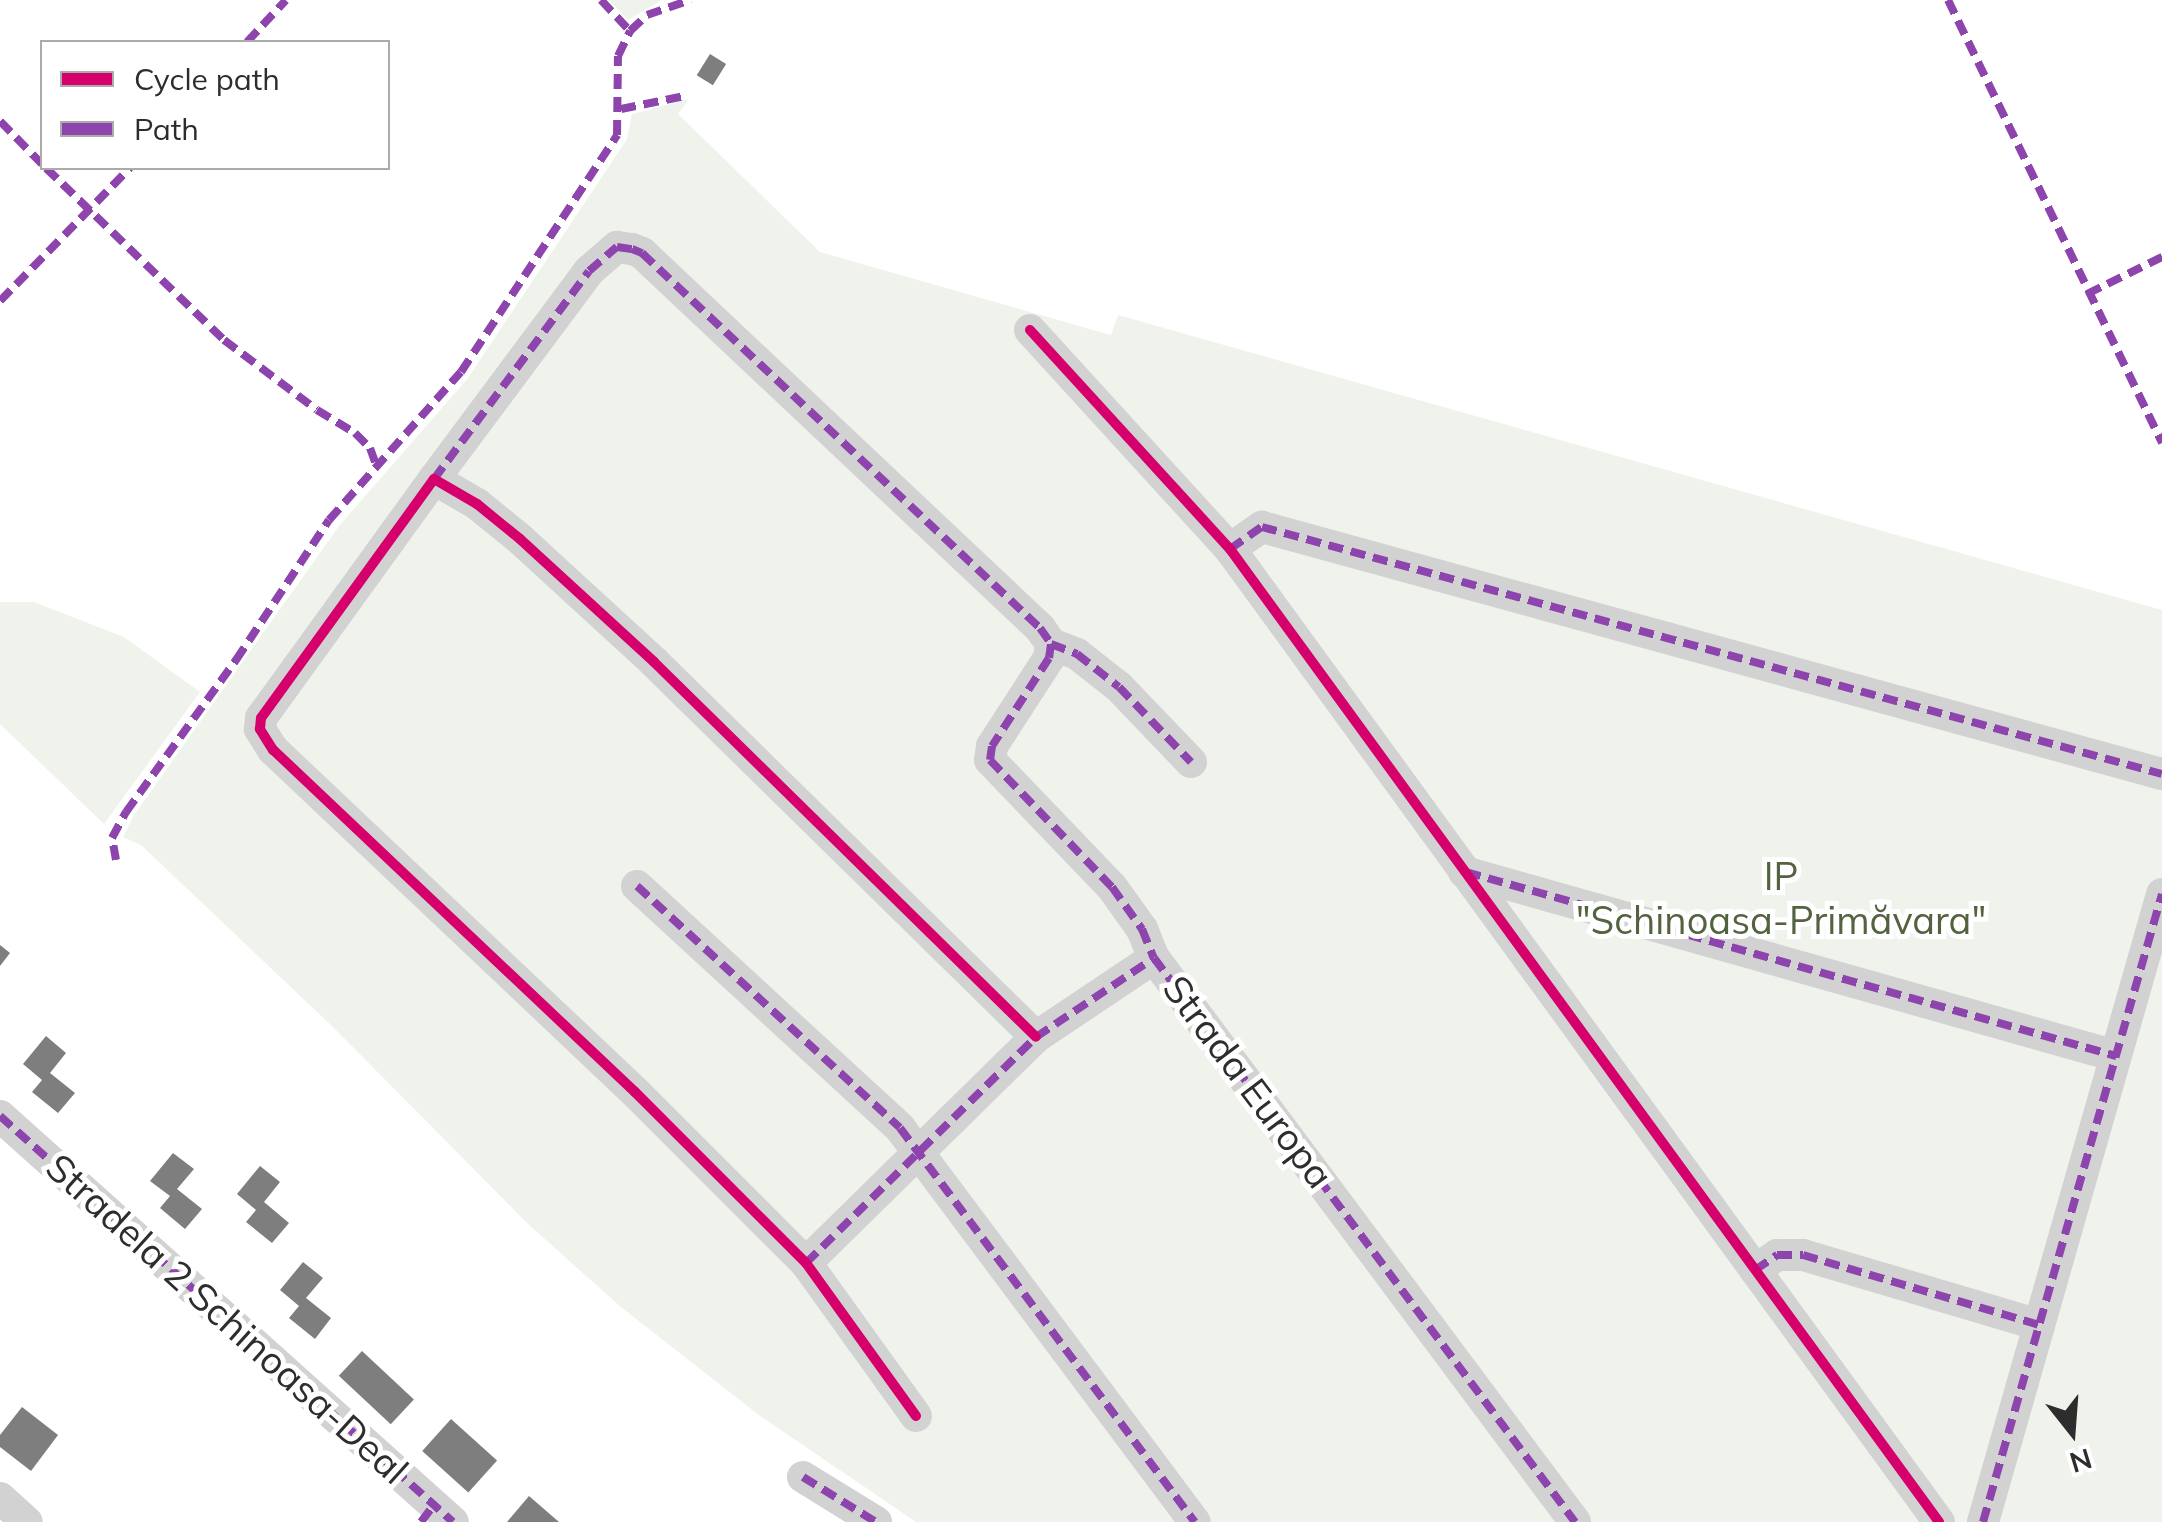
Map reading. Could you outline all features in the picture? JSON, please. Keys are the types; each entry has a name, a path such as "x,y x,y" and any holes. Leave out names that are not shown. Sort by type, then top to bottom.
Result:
{"street":[{"path":"916,1416 806,1264 635,1092 264,740 261,718 589,271 617,247 642,253 819,424 1040,628 1051,644 1077,654 1118,687 1191,762"},
{"path":"1030,330 1230,549 1939,1522"},
{"path":"434,479 477,504 520,539 654,662 1036,1037"},
{"path":"1230,549 1262,527 2162,774"},
{"name":"Strada Europa","path":"1051,644 1049,658 992,746 990,760 1112,887 1142,929 1154,958 1575,1522"},
{"path":"1464,872 2116,1056"},
{"path":"637,886 850,1082 919,1154 1195,1522"},
{"path":"1983,1522 2162,894"},
{"path":"806,1264 1036,1037 1154,958"},
{"name":"Stradela 2 Schinoasa-Deal","path":"0,1116 436,1516"},
{"path":"1755,1270 1777,1255 1804,1255 2039,1325"},
{"path":"803,1477 876,1522"},
{"path":"0,1498 27,1522"}],"green space":[{"path":"609,0 662,0 628,20"},
{"name":"IP \"Schinoasa-Primăvara\"","path":"689,99 678,114 820,252 1111,335 1118,315 2162,610 2162,1522 916,1522 760,1416 621,1307 528,1224 334,1028 141,845 123,837 134,815 339,526 468,378 627,139 632,114"},
{"path":"0,602 34,602 124,637 200,692 104,824 0,724"}],"building":[{"path":"710,54 726,64 713,85 697,75"},
{"path":"0,945 10,953 0,966"},
{"path":"46,1036 66,1053 50,1073 75,1093 58,1113 32,1092 42,1080 23,1064"},
{"path":"173,1153 194,1169 177,1189 202,1209 185,1229 160,1208 170,1196 150,1181"},
{"path":"260,1166 280,1182 264,1202 289,1223 272,1243 246,1222 256,1210 237,1194"},
{"path":"303,1262 323,1278 306,1298 331,1318 315,1339 289,1318 299,1306 280,1290"},
{"path":"362,1351 414,1399 391,1424 339,1376"},
{"path":"22,1407 58,1435 31,1471 0,1447 0,1435"},
{"path":"451,1419 497,1460 468,1492 422,1451"},
{"path":"529,1496 559,1522 507,1522"}],"marked path":[{"path":"249,40 286,0"},
{"path":"601,0 630,31"},
{"path":"116,860 112,838 126,812 236,660 329,520 461,372 617,135 618,56 630,31 647,15 690,0"},
{"path":"1948,0 2162,443"},
{"path":"621,109 685,96"},
{"path":"0,121 40,162"},
{"path":"48,170 224,340 317,410 355,433 370,448 377,467"},
{"path":"0,301 128,170"},
{"path":"434,479 589,271 617,247 632,249 642,253 1040,628 1051,644 1077,654 1119,687 1191,762"},
{"path":"2087,294 2162,257"},
{"path":"1230,549 1262,527 2162,774"},
{"path":"1051,644 1049,658 992,746 990,760 1112,887 1142,929 1154,958 1575,1522"},
{"path":"1466,872 2116,1056"},
{"path":"637,886 900,1128 1195,1522"},
{"path":"1983,1522 2162,894"},
{"path":"806,1263 1036,1037 1154,958"},
{"path":"0,1116 453,1522"},
{"path":"1755,1270 1777,1255 1803,1255 2039,1325"},
{"path":"803,1477 876,1522"},
{"path":"421,1522 434,1505"}],"cycle path":[{"path":"1030,330 1230,549 1939,1522"},
{"path":"916,1416 806,1263 635,1092 273,750 260,729 261,718 434,479 477,504 520,539 654,662 1036,1037"}]}
